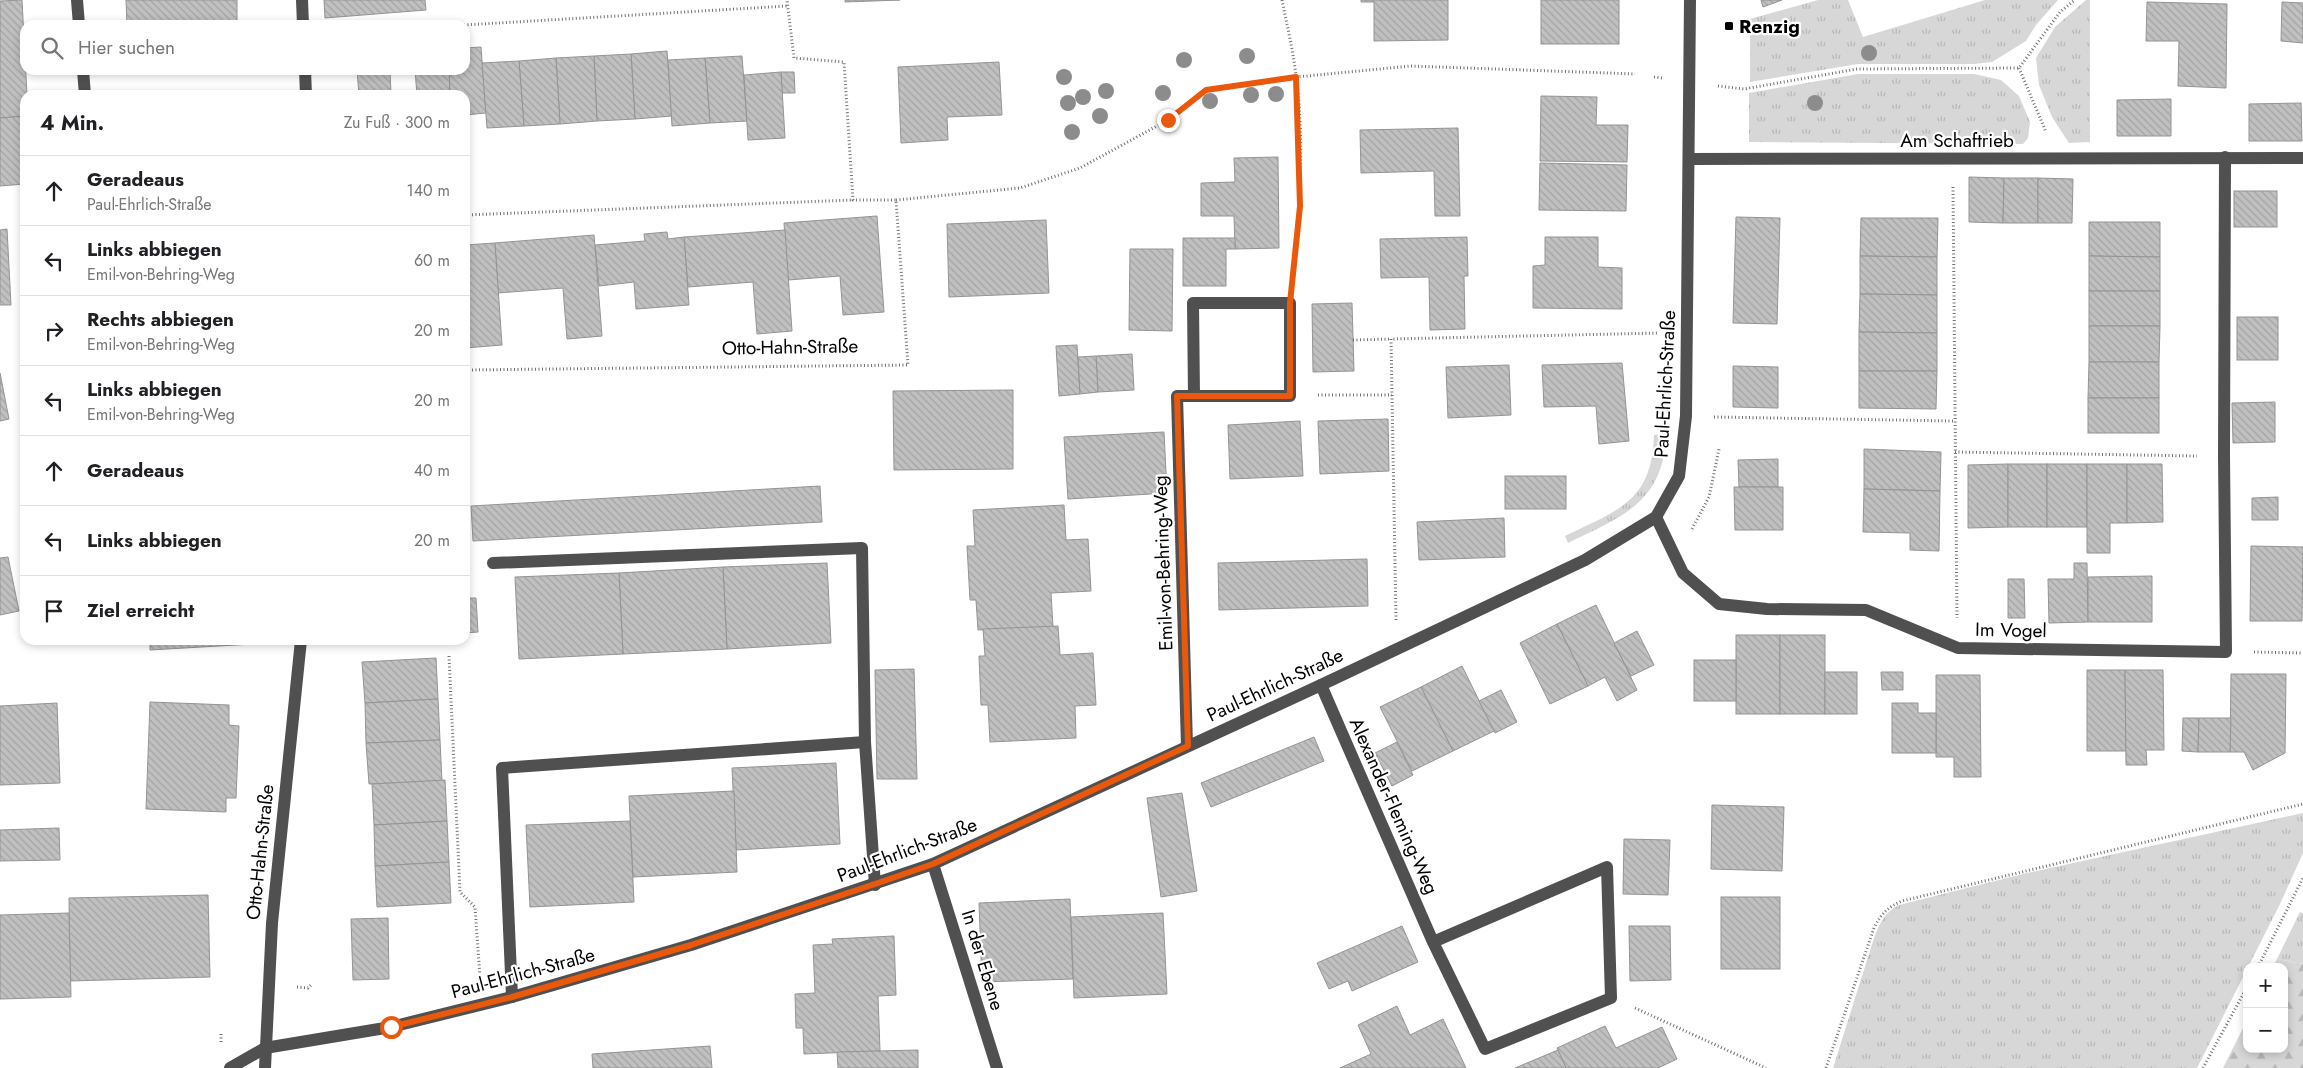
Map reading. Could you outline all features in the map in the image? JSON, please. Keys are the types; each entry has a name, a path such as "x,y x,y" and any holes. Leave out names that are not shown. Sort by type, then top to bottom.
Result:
{"street":[{"path":"77,0 79,20"},
{"path":"302,0 303,20"},
{"name":"Paul-Ehrlich-Straße","path":"230,1068 265,1048 391,1027 512,997 691,945 933,864 1321,685 1585,560 1656,517 1679,476 1686,416 1690,0"},
{"path":"83,75 85,90"},
{"path":"305,75 306,90"},
{"path":"2225,157 2224,456 2226,652"},
{"name":"Am Schaftrieb","path":"1689,159 2303,158"},
{"path":"1194,396 1193,303 1290,303 1290,396"},
{"name":"Emil-von-Behring-Weg","path":"1188,746 1177,396 1290,396"},
{"name":"Im Vogel","path":"1656,517 1672,554 1683,573 1719,604 1766,609 1866,610 1958,648 2226,652"},
{"path":"493,563 862,548 865,742 875,884"},
{"name":"Otto-Hahn-Straße","path":"265,1068 272,923 300,645"},
{"name":"Alexander-Fleming-Weg","path":"1321,685 1433,942 1485,1049 1611,998"},
{"path":"512,997 502,768 865,742"},
{"name":"In der Ebene","path":"933,864 997,1068"},
{"path":"1433,942 1607,867 1611,998"}],"path":[{"path":"787,0 794,58 844,62 853,200"},
{"path":"1282,0 1296,77 1300,206 1290,303"},
{"path":"2019,68 2060,12 2075,0"},
{"path":"470,25 787,6"},
{"path":"470,214 896,200 1020,188 1080,168 1168,120 1206,90 1296,77 1411,66 1635,74"},
{"path":"1721,86 1744,89 1857,69 2019,68"},
{"path":"2019,68 2057,158"},
{"path":"1953,158 1954,420 1958,648"},
{"name":"Otto-Hahn-Straße","path":"470,370 908,365 896,200"},
{"path":"1353,340 1688,332"},
{"path":"1391,339 1396,648"},
{"path":"1290,396 1392,395"},
{"path":"1686,416 1954,420"},
{"path":"1672,554 1692,529 1709,497 1719,450"},
{"path":"1955,452 2224,456"},
{"path":"2226,652 2303,653"},
{"path":"449,656 460,892 475,907 481,1005"},
{"path":"1826,1068 1874,928 1885,910 1893,905 1911,898 2303,804"},
{"path":"2260,963 2303,878"},
{"path":"2203,1068 2243,994"},
{"path":"1611,998 1766,1068"}],"green space":[{"path":"1818,0 1848,0 1863,37 1985,0 2058,0 2036,25 2026,41 1992,62 1974,64 1858,64 1750,82 1750,19"},
{"path":"2086,0 2090,0 2090,142 2069,143 2052,117 2039,85 2036,58 2055,27"},
{"path":"1858,74 1974,74 2001,80 2019,96 2030,122 2028,138 2023,144 1749,142 1749,93"},
{"path":"1666,434 1663,457 1657,476 1648,492 1636,505 1622,515 1568,543 1565,536 1616,510 1629,501 1639,490 1647,475 1652,458 1654,435"},
{"path":"2303,813 2303,853 2250,963 2243,963 2243,977 2197,1068 1833,1068 1875,935 1884,917 1899,905 2023,874"},
{"path":"2300,912 2303,913 2303,964 2277,959"},
{"path":"2277,959 2303,964 2303,1068 2223,1068 2243,1028 2243,1053 2288,1053 2288,963 2275,963"}],"building":[{"path":"22,0 23,20 20,20 20,75 26,75 27,90 20,90 20,116 0,118 0,1"},
{"path":"126,0 237,0 237,20 127,20"},
{"path":"324,0 425,0 426,10 325,18"},
{"path":"845,0 900,0 845,2"},
{"path":"1361,0 1448,0 1448,40 1374,41 1374,2 1361,2"},
{"path":"1541,0 1619,0 1619,44 1541,44"},
{"path":"1761,0 1782,0 1763,7"},
{"path":"2147,2 2227,4 2226,88 2178,86 2179,41 2146,41"},
{"path":"2282,2 2303,3 2303,43 2281,41"},
{"path":"481,47 486,113 470,115 470,90 450,90 449,75 470,75 470,48"},
{"path":"667,51 672,116 635,119 631,54"},
{"path":"631,54 635,119 597,121 594,56"},
{"path":"594,56 597,121 560,124 556,58"},
{"path":"742,56 747,121 710,123 705,58"},
{"path":"556,58 560,124 524,126 519,61"},
{"path":"705,58 710,123 672,126 668,60"},
{"path":"519,61 524,126 487,128 482,63"},
{"path":"999,62 1002,115 947,117 948,140 901,143 898,67"},
{"path":"781,72 794,72 795,93 782,93"},
{"path":"781,72 785,138 748,140 744,75"},
{"path":"357,75 390,75 391,90 359,90"},
{"path":"415,75 449,75 450,90 417,90"},
{"path":"1541,96 1597,97 1596,125 1628,125 1627,162 1540,161"},
{"path":"2171,99 2171,136 2117,136 2117,100"},
{"path":"2301,103 2302,141 2249,141 2249,104"},
{"path":"20,116 20,184 0,186 0,118"},
{"path":"1458,128 1460,216 1435,216 1434,171 1361,173 1360,130"},
{"path":"1278,157 1279,248 1235,249 1234,216 1201,216 1201,183 1235,182 1234,158"},
{"path":"1540,163 1627,165 1626,211 1539,210"},
{"path":"1969,177 2004,178 2003,223 1969,222"},
{"path":"2004,178 2038,178 2038,223 2003,223"},
{"path":"2038,178 2073,179 2072,223 2038,223"},
{"path":"2234,191 2277,191 2277,227 2234,227"},
{"path":"877,216 884,312 843,315 840,276 788,280 784,223"},
{"path":"1736,217 1780,218 1777,324 1733,323"},
{"path":"1861,218 1938,218 1937,257 1860,256"},
{"path":"1046,220 1049,293 949,297 947,224"},
{"path":"2089,222 2160,222 2160,257 2089,256"},
{"path":"7,229 11,305 0,305 0,230"},
{"path":"785,230 792,331 757,334 753,282 688,287 684,237"},
{"path":"667,232 668,239 684,237 689,305 636,309 634,282 599,286 595,245 645,241 644,234"},
{"path":"594,235 602,336 567,339 563,288 498,293 495,243"},
{"path":"1467,237 1468,276 1464,276 1465,329 1430,330 1429,277 1381,278 1380,239"},
{"path":"1545,237 1598,237 1598,267 1622,268 1622,309 1533,308 1533,266 1545,265"},
{"path":"1183,238 1235,238 1235,249 1226,249 1226,286 1183,286"},
{"path":"495,243 502,345 470,348 470,245"},
{"path":"1130,249 1173,249 1172,331 1129,330"},
{"path":"1860,256 1937,257 1937,295 1860,294"},
{"path":"2089,256 2160,257 2160,291 2089,291"},
{"path":"2089,291 2160,291 2160,326 2089,326"},
{"path":"1860,294 1937,295 1937,333 1859,332"},
{"path":"1352,303 1354,371 1313,372 1312,304"},
{"path":"2237,317 2278,317 2278,360 2237,360"},
{"path":"2089,326 2160,326 2159,362 2089,362"},
{"path":"1859,332 1937,333 1937,371 1859,371"},
{"path":"1077,345 1080,394 1059,396 1056,346"},
{"path":"1132,354 1134,390 1098,392 1096,356"},
{"path":"1096,356 1098,392 1080,394 1078,357"},
{"path":"2089,362 2159,362 2159,398 2088,398"},
{"path":"1622,363 1629,441 1599,444 1596,406 1544,407 1542,365"},
{"path":"1509,365 1511,415 1448,418 1446,367"},
{"path":"1733,366 1778,367 1778,408 1733,407"},
{"path":"1859,371 1937,371 1936,409 1859,408"},
{"path":"0,373 9,419 0,421"},
{"path":"1013,390 1013,469 894,470 893,391"},
{"path":"2088,398 2159,398 2159,433 2088,433"},
{"path":"2275,402 2275,442 2233,443 2232,403"},
{"path":"1388,419 1389,471 1320,474 1318,421"},
{"path":"1300,421 1303,476 1230,479 1228,425"},
{"path":"1164,432 1167,493 1068,499 1064,437"},
{"path":"1864,449 1941,452 1940,491 1864,489"},
{"path":"1778,459 1778,487 1739,487 1738,460"},
{"path":"2008,464 2008,527 1968,528 1968,465"},
{"path":"2008,464 2047,464 2047,527 2008,527"},
{"path":"2047,464 2087,464 2087,527 2047,527"},
{"path":"2087,464 2127,464 2127,523 2110,523 2110,553 2087,553"},
{"path":"2127,464 2162,464 2163,522 2127,523"},
{"path":"1505,476 1566,476 1566,509 1505,509"},
{"path":"820,486 822,522 473,541 471,506"},
{"path":"1734,487 1783,487 1783,530 1735,530"},
{"path":"1864,489 1940,491 1939,551 1910,550 1910,533 1863,532"},
{"path":"2278,497 2278,520 2252,520 2252,498"},
{"path":"1064,505 1066,540 1088,539 1091,591 1051,593 1053,627 978,630 976,600 970,600 967,546 975,546 973,510"},
{"path":"1504,518 1505,557 1419,560 1417,522"},
{"path":"2251,546 2303,547 2302,621 2250,621"},
{"path":"8,557 19,611 0,615 0,558"},
{"path":"1367,559 1368,606 1219,610 1218,563"},
{"path":"827,563 831,643 727,649 723,567"},
{"path":"2074,563 2087,563 2088,622 2049,623 2048,579 2074,579"},
{"path":"723,567 727,649 623,654 619,573"},
{"path":"619,573 623,654 519,659 515,577"},
{"path":"2152,576 2152,622 2088,622 2088,577"},
{"path":"2008,579 2024,579 2025,618 2008,618"},
{"path":"470,598 476,598 478,632 470,633"},
{"path":"1596,605 1637,690 1617,701 1605,677 1588,686 1557,624"},
{"path":"1557,624 1588,686 1550,704 1520,643"},
{"path":"1058,626 1060,655 1093,653 1096,705 1075,706 1076,738 990,742 988,705 981,705 979,656 985,656 983,629"},
{"path":"1637,631 1654,665 1631,676 1614,643"},
{"path":"1736,635 1780,635 1780,714 1736,714"},
{"path":"1780,635 1825,635 1825,714 1780,714"},
{"path":"150,645 236,645 150,650"},
{"path":"436,658 438,699 365,703 362,662"},
{"path":"1694,660 1736,660 1736,701 1694,701"},
{"path":"1462,666 1494,731 1453,751 1421,687"},
{"path":"914,669 917,779 877,779 875,670"},
{"path":"2087,670 2125,670 2126,751 2087,751"},
{"path":"2125,670 2163,670 2164,750 2146,750 2147,765 2126,765"},
{"path":"1825,672 1857,672 1857,714 1825,714"},
{"path":"1881,672 1903,672 1903,690 1882,690"},
{"path":"2231,674 2286,674 2285,753 2253,770 2244,752 2230,752"},
{"path":"1936,675 1980,675 1981,777 1954,777 1954,757 1936,757"},
{"path":"1421,687 1453,751 1412,771 1380,707"},
{"path":"1501,690 1517,722 1495,733 1479,701"},
{"path":"438,699 440,740 366,743 365,703"},
{"path":"150,702 229,705 229,725 239,726 236,798 226,798 226,812 146,809"},
{"path":"57,703 60,783 0,785 0,706"},
{"path":"1892,703 1918,703 1918,713 1936,713 1936,753 1892,753"},
{"path":"2183,718 2199,718 2198,752 2182,751"},
{"path":"2199,718 2231,718 2230,752 2198,752"},
{"path":"1314,737 1324,761 1211,807 1201,783"},
{"path":"440,740 442,781 369,784 366,743"},
{"path":"1397,742 1413,775 1392,786 1375,753"},
{"path":"836,763 840,844 736,850 732,768"},
{"path":"445,780 447,821 374,825 372,784"},
{"path":"734,791 737,872 633,877 629,796"},
{"path":"1182,793 1197,891 1161,897 1147,798"},
{"path":"1712,805 1784,807 1782,871 1711,869"},
{"path":"447,821 449,862 375,866 374,825"},
{"path":"630,821 634,902 530,907 526,825"},
{"path":"59,828 60,860 0,861 0,830"},
{"path":"1624,839 1670,840 1668,895 1623,894"},
{"path":"449,862 451,903 377,907 375,866"},
{"path":"208,895 210,977 70,981 69,898"},
{"path":"1721,897 1780,897 1780,969 1721,969"},
{"path":"1070,899 1073,979 982,982 979,903"},
{"path":"69,913 71,997 0,999 0,915"},
{"path":"1163,913 1167,994 1074,998 1071,917"},
{"path":"388,918 389,979 353,980 351,919"},
{"path":"1402,926 1418,962 1352,991 1348,981 1329,989 1317,963"},
{"path":"1629,926 1670,926 1671,980 1630,981"},
{"path":"894,936 896,995 878,996 880,1051 804,1054 803,1028 796,1028 795,994 815,993 813,945 833,944 832,939"},
{"path":"1397,1006 1410,1035 1443,1019 1466,1068 1340,1068 1371,1054 1358,1025"},
{"path":"1605,1026 1616,1048 1662,1027 1677,1059 1658,1068 1566,1068 1557,1048"},
{"path":"710,1046 712,1068 593,1068 592,1054"},
{"path":"918,1050 918,1068 838,1068 837,1052"},
{"path":"1558,1050 1566,1068 1515,1068"}],"place":[{"name":"Renzig","path":"1729,26"}],"route":[{"path":"391,1027 512,997 691,945 933,864 1188,746 1177,396 1290,396 1290,303 1300,206 1300,137 1296,77 1206,90 1168,120"}]}
